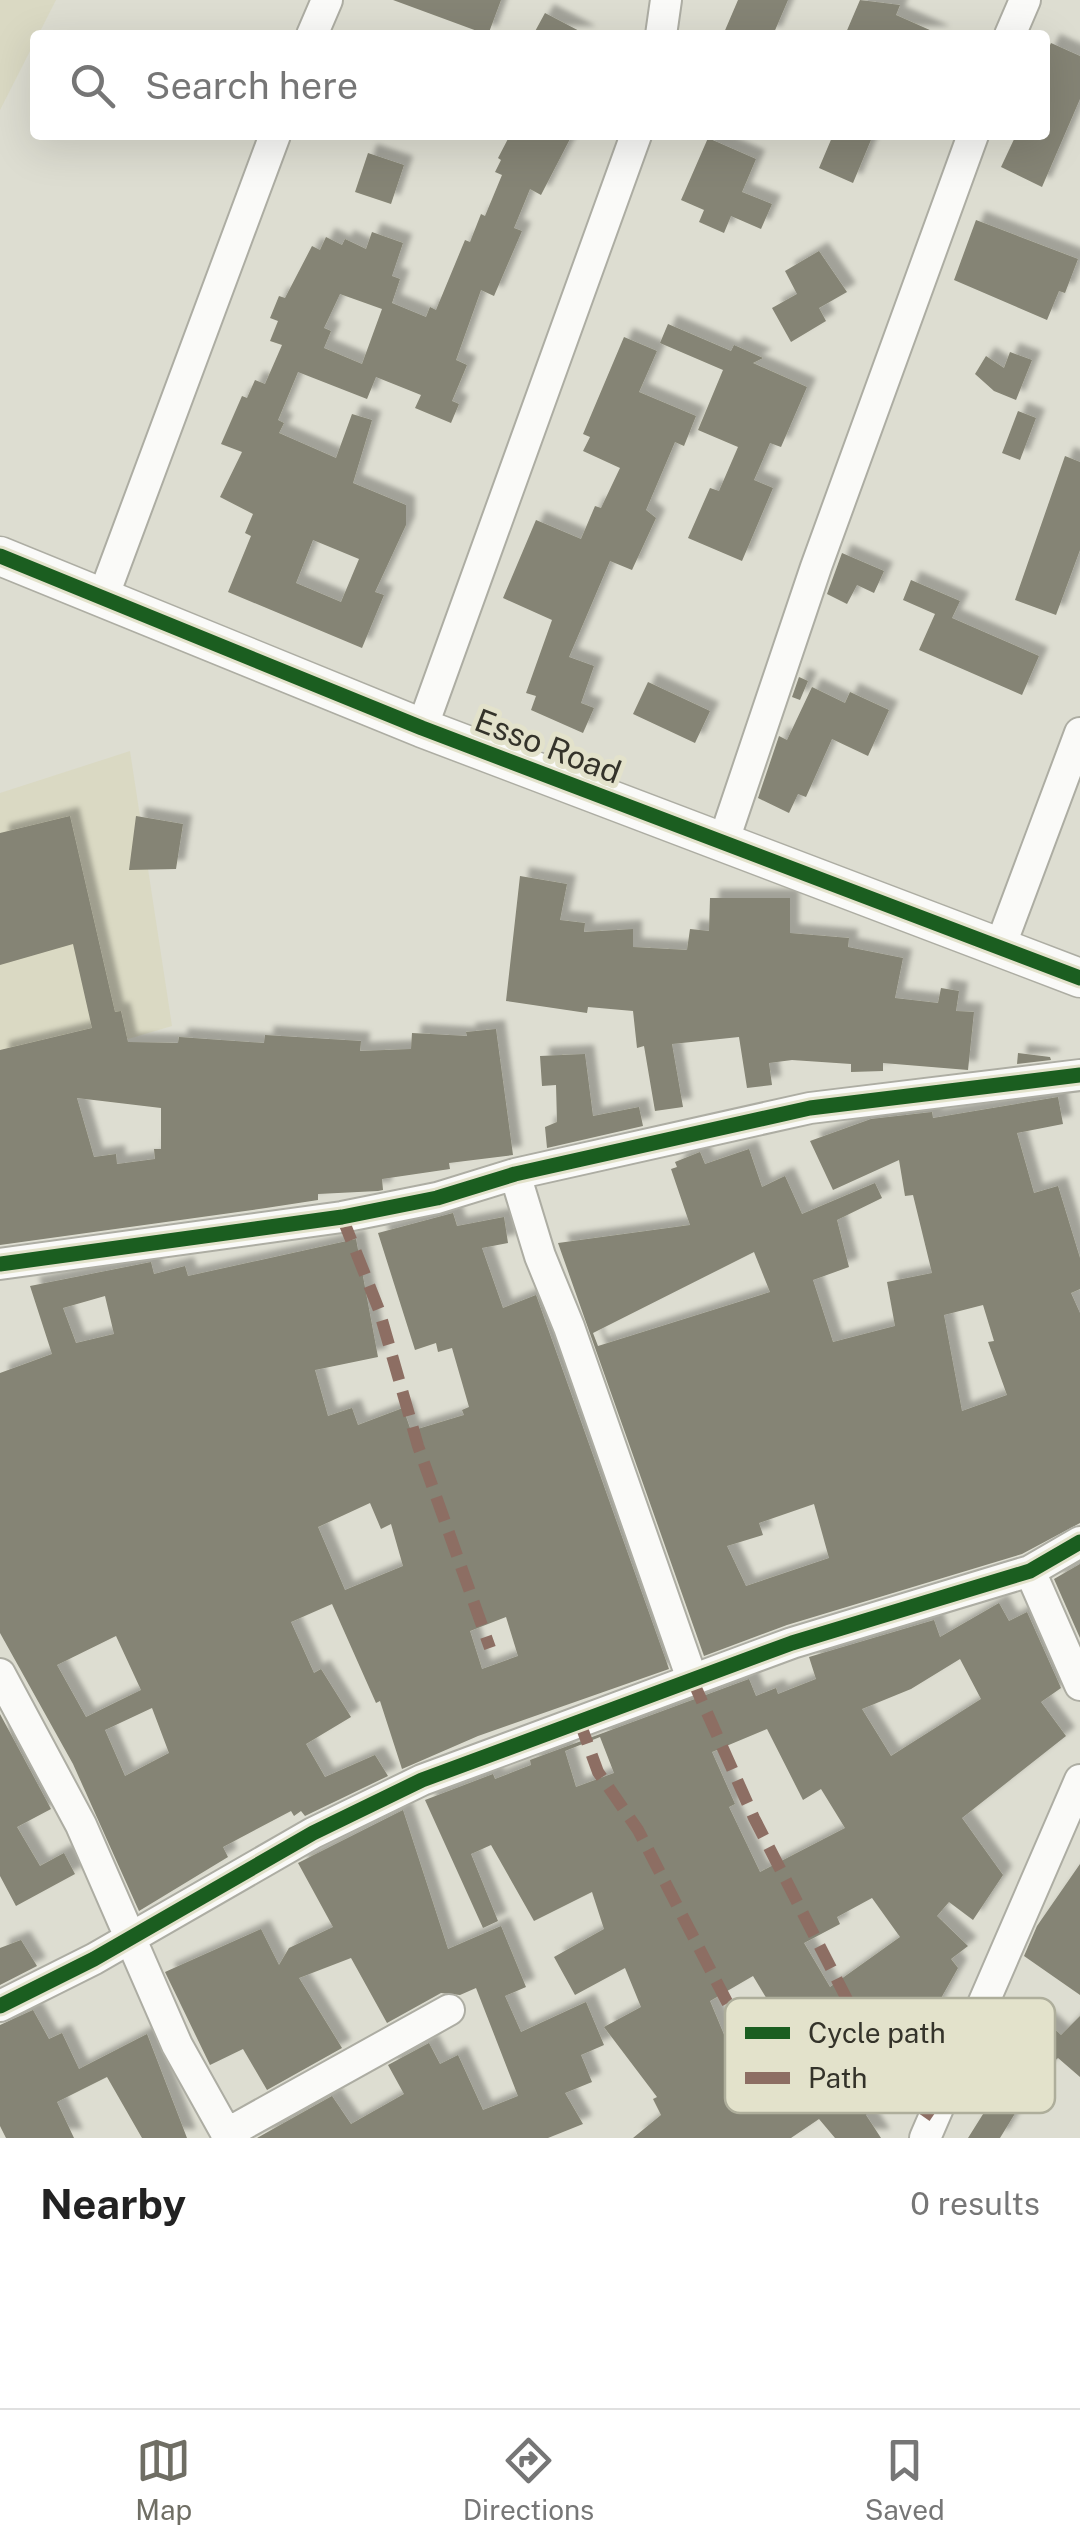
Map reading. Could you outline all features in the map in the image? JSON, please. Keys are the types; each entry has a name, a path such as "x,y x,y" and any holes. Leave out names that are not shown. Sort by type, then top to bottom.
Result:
{"street":[{"path":"314,30 327,0"},
{"path":"661,30 666,0"},
{"path":"1012,30 1025,0"},
{"path":"102,600 273,140"},
{"path":"422,728 634,140"},
{"path":"723,842 823,549 971,140"},
{"name":"Esso Road","path":"0,556 422,728 1080,978"},
{"path":"1000,947 1080,733"},
{"path":"0,1264 342,1216 437,1198 515,1174 810,1108 1080,1076"},
{"path":"515,1174 540,1256 569,1327 692,1678"},
{"path":"0,2006 94,1958 128,1935 312,1833 422,1780 692,1678 1030,1571 1080,1542"},
{"path":"1030,1571 1080,1685"},
{"path":"0,1674 81,1824 177,2046 228,2136 449,2010"},
{"path":"989,1998 1080,1780"}],"shaded area":[{"path":"0,0 56,0 41,30 30,30 30,51 0,110"},
{"path":"130,751 172,1026 0,1077 0,793"}],"building":[{"path":"393,0 501,0 490,30 474,30"},
{"path":"738,0 788,0 775,30 725,30"},
{"path":"860,0 900,5 896,15 930,30 847,30"},
{"path":"545,13 577,30 536,30"},
{"path":"1050,45 1080,56 1080,99 1042,187 1001,167 1014,140 1050,140"},
{"path":"507,140 569,140 541,195 530,189 514,228 522,231 494,296 481,290 456,360 467,365 452,401 459,404 451,423 415,408 421,395 376,377 367,399 298,372 278,420 284,423 279,433 336,458 352,414 372,420 353,483 406,505 406,525 375,592 384,595 362,648 228,592 251,536 245,533 253,514 220,497 242,452 221,444 242,396 247,398 255,380 265,384 282,345 270,341 278,321 270,318 279,296 285,298 312,246 320,250 326,237 342,245 345,239 366,249 372,232 403,243 392,276 400,279 392,303 426,317 430,307 436,310 465,240 470,242 481,214 485,216 502,175 495,172 501,160 498,158","holes":["340,294 382,309 362,364 324,348 331,331 324,328","313,540 359,559 341,602 296,583"]},
{"path":"707,140 713,140 756,159 742,192 772,204 761,229 731,216 724,233 699,222 704,210 681,200"},
{"path":"831,140 871,140 853,183 819,168"},
{"path":"368,153 404,165 391,204 355,192"},
{"path":"976,220 1078,259 1065,293 1059,291 1047,320 954,280"},
{"path":"819,251 847,292 819,308 826,321 791,342 772,308 797,294 785,271"},
{"path":"668,324 731,351 734,345 763,358 753,363 807,387 781,447 770,443 754,480 773,488 742,561 688,538 710,488 719,491 738,447 698,430 723,370 660,343"},
{"path":"624,337 657,351 639,392 696,416 684,446 675,442 646,510 656,518 632,570 610,561 569,657 594,666 581,703 594,708 583,733 531,710 536,696 526,693 552,620 503,598 536,520 581,539 595,506 601,508 620,468 583,451 590,437 583,434"},
{"path":"1010,352 1032,360 1016,400 994,391 975,374 986,356 1004,368"},
{"path":"1018,411 1036,418 1020,460 1002,453"},
{"path":"1065,456 1080,462 1080,550 1056,615 1015,600"},
{"path":"842,553 884,571 874,593 857,585 847,604 827,594"},
{"path":"911,580 960,601 952,618 1039,656 1022,695 919,650 935,614 903,600"},
{"path":"799,677 808,681 800,700 792,697"},
{"path":"648,682 710,711 695,743 633,714"},
{"path":"812,687 845,703 850,692 889,710 868,756 832,739 806,797 798,794 789,813 758,798 779,736 787,740"},
{"path":"70,816 115,1012 121,1011 128,1042 178,1043 179,1037 264,1043 265,1035 361,1041 360,1051 411,1049 412,1033 467,1036 466,1032 496,1029 513,1155 449,1163 450,1169 382,1179 383,1190 378,1191 318,1194 318,1200 0,1245 0,1050 92,1028 73,944 0,965 0,833","holes":["77,1098 161,1108 161,1149 154,1149 155,1159 117,1164 116,1154 94,1157"]},
{"path":"136,816 183,824 176,869 129,870"},
{"path":"520,876 567,884 560,920 585,923 584,932 633,929 633,947 687,950 690,929 709,931 710,898 790,898 790,933 849,938 848,947 903,958 895,998 938,1003 941,988 959,991 956,1011 974,1012 968,1070 883,1063 883,1071 851,1072 851,1064 792,1060 769,1063 772,1085 747,1088 739,1037 672,1044 683,1107 655,1111 644,1046 637,1048 633,1011 588,1007 587,1013 506,1001"},
{"path":"1018,1053 1050,1057 1051,1060 1017,1064"},
{"path":"585,1054 593,1116 639,1107 643,1126 547,1148 545,1127 557,1122 556,1085 542,1086 540,1056"},
{"path":"1058,1097 1063,1124 1017,1133 1034,1193 1058,1186 1080,1258 1080,1289 1071,1293 1080,1313 1080,1523 1022,1554 787,1625 704,1656 558,1243 690,1225 671,1169 677,1167 675,1162 700,1152 705,1164 749,1149 762,1187 785,1176 802,1214 875,1183 882,1198 837,1220 849,1267 813,1280 833,1342 895,1326 887,1282 932,1273 913,1195 905,1196 899,1160 833,1190 810,1141 871,1119 932,1112 933,1118","holes":["754,1252 770,1292 598,1346 593,1333","983,1305 994,1341 988,1342 1007,1395 962,1411 944,1315","814,1504 829,1558 746,1586 727,1546 763,1535 759,1523"]},
{"path":"453,1213 457,1226 504,1217 508,1243 482,1248 503,1308 536,1295 669,1669 478,1736 402,1769 380,1701 376,1703 332,1604 291,1622 314,1673 321,1669 351,1717 306,1744 325,1777 375,1755 388,1776 305,1816 301,1811 294,1816 291,1811 223,1847 228,1857 139,1911 73,1764 0,1633 0,1373 52,1354 30,1286 151,1262 154,1274 185,1266 188,1276 356,1239 378,1357 315,1370 328,1416 352,1408 358,1425 403,1408 411,1431 464,1415 462,1410 469,1407 452,1348 438,1352 436,1343 415,1350 378,1233","holes":["105,1296 114,1334 76,1343 63,1308","370,1503 381,1529 391,1524 403,1566 345,1590 318,1527","506,1617 518,1656 482,1669 470,1631","116,1636 141,1690 86,1717 57,1665","152,1708 169,1753 125,1776 105,1730"]},
{"path":"1080,1564 1080,1638 1054,1579"},
{"path":"999,1603 1009,1621 1027,1612 1061,1688 1041,1702 1066,1736 962,1818 1003,1875 973,1920 949,1902 937,1916 968,1946 951,1959 958,1968 941,1998 766,1998 753,1976 710,2001 725,2037 725,2113 868,2113 881,2138 835,2138 819,2119 791,2138 633,2138 661,2115 653,2099 657,2097 604,2027 641,2007 625,1968 575,1995 554,1957 604,1929 592,1892 534,1921 491,1845 471,1854 498,1921 483,1928 425,1800 493,1774 495,1779 531,1765 530,1760 749,1679 756,1696 776,1688 778,1694 816,1679 809,1657 934,1620 940,1637","holes":["960,1659 981,1699 891,1756 862,1709 911,1689","767,1729 803,1800 821,1789 845,1828 760,1872 729,1807 735,1804 712,1752","600,1737 614,1773 576,1787 565,1751","872,1898 900,1937 830,1987 804,1943 840,1924 837,1917"]},
{"path":"0,1714 51,1809 17,1827 40,1866 64,1853 75,1874 16,1906 0,1876"},
{"path":"403,1810 448,1949 501,1926 526,1987 505,1996 521,2032 586,2002 604,2045 581,2055 592,2082 565,2093 583,2124 548,2138 257,2138 332,2096 351,2124 404,2094 388,2065 429,2043 440,2064 458,2055 483,2110 518,2096 476,1988 460,1995 441,1993 387,2023 351,1958 299,1978 342,2048 267,2090 243,2049 210,2065 165,1972 261,1929 279,1965 289,1948 333,1927 298,1863"},
{"path":"1080,1864 1080,1995 1024,1956 1037,1926"},
{"path":"21,1940 37,1966 0,1985 0,1948"},
{"path":"33,2010 49,2039 62,2033 79,2069 147,2034 187,2138 142,2138 107,2077 57,2102 74,2138 6,2138 0,2126 0,2025"},
{"path":"1080,2016 1080,2077 1058,2058 1055,2061 1055,2029 1061,2035"},
{"path":"984,2113 1015,2113 1000,2138 968,2138"}],"marked path":[{"path":"342,1217 379,1310 418,1446 490,1648"},
{"path":"692,1679 754,1818 846,1998"},
{"path":"579,1720 598,1772 638,1830 725,1998"},
{"path":"929,2113 933,2116"}],"cycle path":[{"path":"0,556 422,728 1080,978"},
{"path":"0,1264 342,1217 437,1198 515,1174 810,1108 1080,1075"},
{"path":"0,2006 94,1959 313,1833 422,1780 792,1643 1030,1571 1080,1542"}]}
